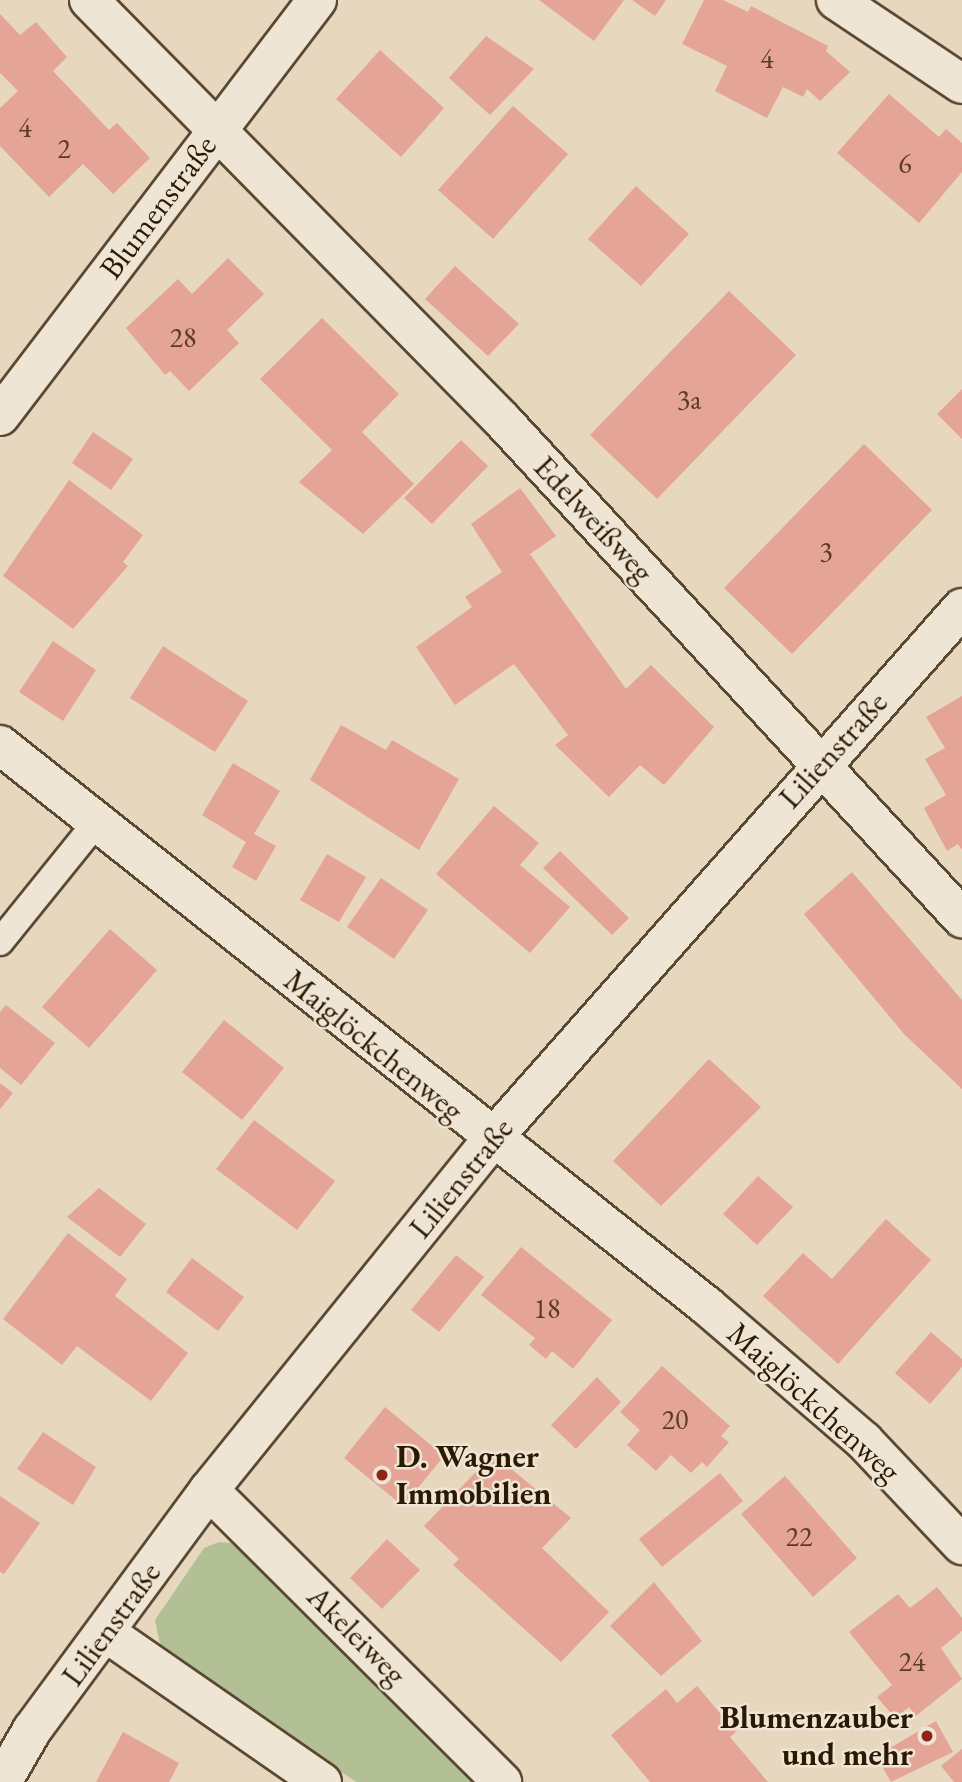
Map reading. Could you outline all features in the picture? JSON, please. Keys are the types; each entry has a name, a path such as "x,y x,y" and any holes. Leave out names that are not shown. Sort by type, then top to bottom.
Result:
{"street":[{"name":"Edelweißweg","path":"89,0 503,421 823,761 962,918"},
{"name":"Blumenstraße","path":"0,416 317,0"},
{"path":"836,0 962,83"},
{"name":"Lilienstraße","path":"2,1782 105,1632 209,1490 492,1139 823,761 962,608"},
{"name":"Maiglöckchenweg","path":"0,745 492,1139 707,1306 843,1423 962,1545"},
{"name":"Akeleiweg","path":"209,1490 502,1782"},
{"path":"105,1632 322,1782"}],"lane":[{"path":"0,942 97,822"}],"green space":[{"path":"219,1542 231,1543 320,1622 479,1782 356,1782 161,1649 155,1620 204,1548"}],"building":[{"path":"539,0 624,0 594,41"},
{"path":"632,0 666,0 655,16"},
{"path":"704,0 723,0 748,12 751,6 828,46 826,51 850,72 820,101 807,89 803,97 783,87 767,118 715,91 727,66 682,44"},
{"path":"0,14 20,35 36,22 67,57 53,71 109,130 117,123 150,158 113,194 83,164 49,197 0,146 0,108 18,91 0,73"},
{"path":"486,36 534,69 490,115 449,78"},
{"path":"380,50 444,108 401,157 336,99"},
{"path":"889,94 939,137 946,129 962,143 962,172 919,223 837,153"},
{"path":"513,106 568,154 493,239 438,190"},
{"path":"636,186 689,234 641,286 588,239"},
{"path":"228,258 264,294 227,330 239,343 189,391 170,371 165,375 126,328 178,279 192,294"},
{"path":"455,266 519,324 488,356 425,299"},
{"path":"729,291 796,355 657,499 590,435"},
{"path":"322,318 399,394 362,432 414,484 363,534 299,482 332,450 260,379"},
{"path":"962,389 962,439 937,414"},
{"path":"93,432 133,459 111,490 72,463"},
{"path":"461,440 488,466 432,524 404,498"},
{"path":"864,444 932,510 792,654 724,588"},
{"path":"69,480 143,535 123,562 128,566 73,629 3,576"},
{"path":"520,488 556,536 530,554 626,689 651,665 714,727 664,785 640,765 609,797 555,745 568,735 514,664 455,705 416,647 472,607 465,597 502,572 471,524"},
{"path":"53,641 96,670 63,721 19,692"},
{"path":"163,646 248,701 215,752 130,698"},
{"path":"962,696 962,850 958,844 947,851 924,808 946,795 925,759 945,748 926,717"},
{"path":"341,725 386,750 392,740 459,779 419,850 310,780"},
{"path":"233,763 280,791 254,834 276,846 256,881 232,867 246,842 202,815"},
{"path":"494,806 539,843 520,865 570,907 530,953 436,874"},
{"path":"560,851 629,918 612,935 543,868"},
{"path":"327,854 366,877 339,922 300,900"},
{"path":"852,872 962,1000 962,1089 904,1034 804,914"},
{"path":"381,878 428,910 394,959 347,927"},
{"path":"110,929 157,970 89,1048 42,1007"},
{"path":"6,1005 55,1043 21,1085 0,1068 0,1012"},
{"path":"224,1020 284,1068 242,1120 182,1072"},
{"path":"709,1059 761,1107 661,1206 613,1161"},
{"path":"0,1083 13,1093 0,1109"},
{"path":"254,1120 335,1181 297,1230 216,1169"},
{"path":"758,1176 793,1207 757,1245 723,1214"},
{"path":"99,1188 146,1224 120,1257 67,1217"},
{"path":"886,1219 931,1260 838,1364 763,1296 803,1253 832,1279"},
{"path":"68,1233 127,1279 115,1296 188,1353 151,1401 77,1346 62,1365 3,1319"},
{"path":"521,1247 612,1320 573,1369 552,1351 546,1359 529,1345 535,1338 481,1295"},
{"path":"456,1255 484,1277 439,1332 411,1310"},
{"path":"192,1258 244,1297 218,1331 166,1292"},
{"path":"931,1332 962,1359 962,1367 930,1404 895,1373"},
{"path":"662,1366 730,1426 721,1436 729,1442 707,1467 702,1462 691,1473 671,1455 656,1471 627,1445 640,1430 620,1412"},
{"path":"597,1377 621,1402 576,1449 551,1425"},
{"path":"385,1407 444,1456 403,1506 344,1458"},
{"path":"43,1432 96,1467 73,1505 17,1469"},
{"path":"493,1454 571,1518 542,1548 609,1612 561,1662 453,1565 459,1559 424,1526"},
{"path":"720,1473 743,1501 662,1567 639,1539"},
{"path":"785,1476 857,1558 813,1597 741,1514"},
{"path":"0,1496 40,1523 4,1574 0,1572"},
{"path":"387,1539 420,1570 382,1609 350,1578"},
{"path":"654,1582 702,1641 661,1676 610,1626"},
{"path":"937,1587 962,1618 962,1631 941,1648 962,1679 916,1716 909,1707 895,1718 877,1697 892,1685 849,1632 898,1594 910,1608"},
{"path":"697,1686 736,1732 730,1737 768,1782 650,1782 611,1735 666,1689 677,1703"},
{"name":"Blumenzauber und mehr","path":"936,1721 953,1752 891,1782 876,1756"},
{"path":"123,1732 179,1763 169,1782 96,1782"},
{"path":"962,1749 962,1782 954,1782 941,1766"}],"place":[{"name":"D. Wagner Immobilien","path":"382,1475"},
{"name":"Blumenzauber und mehr","path":"927,1736"}]}
